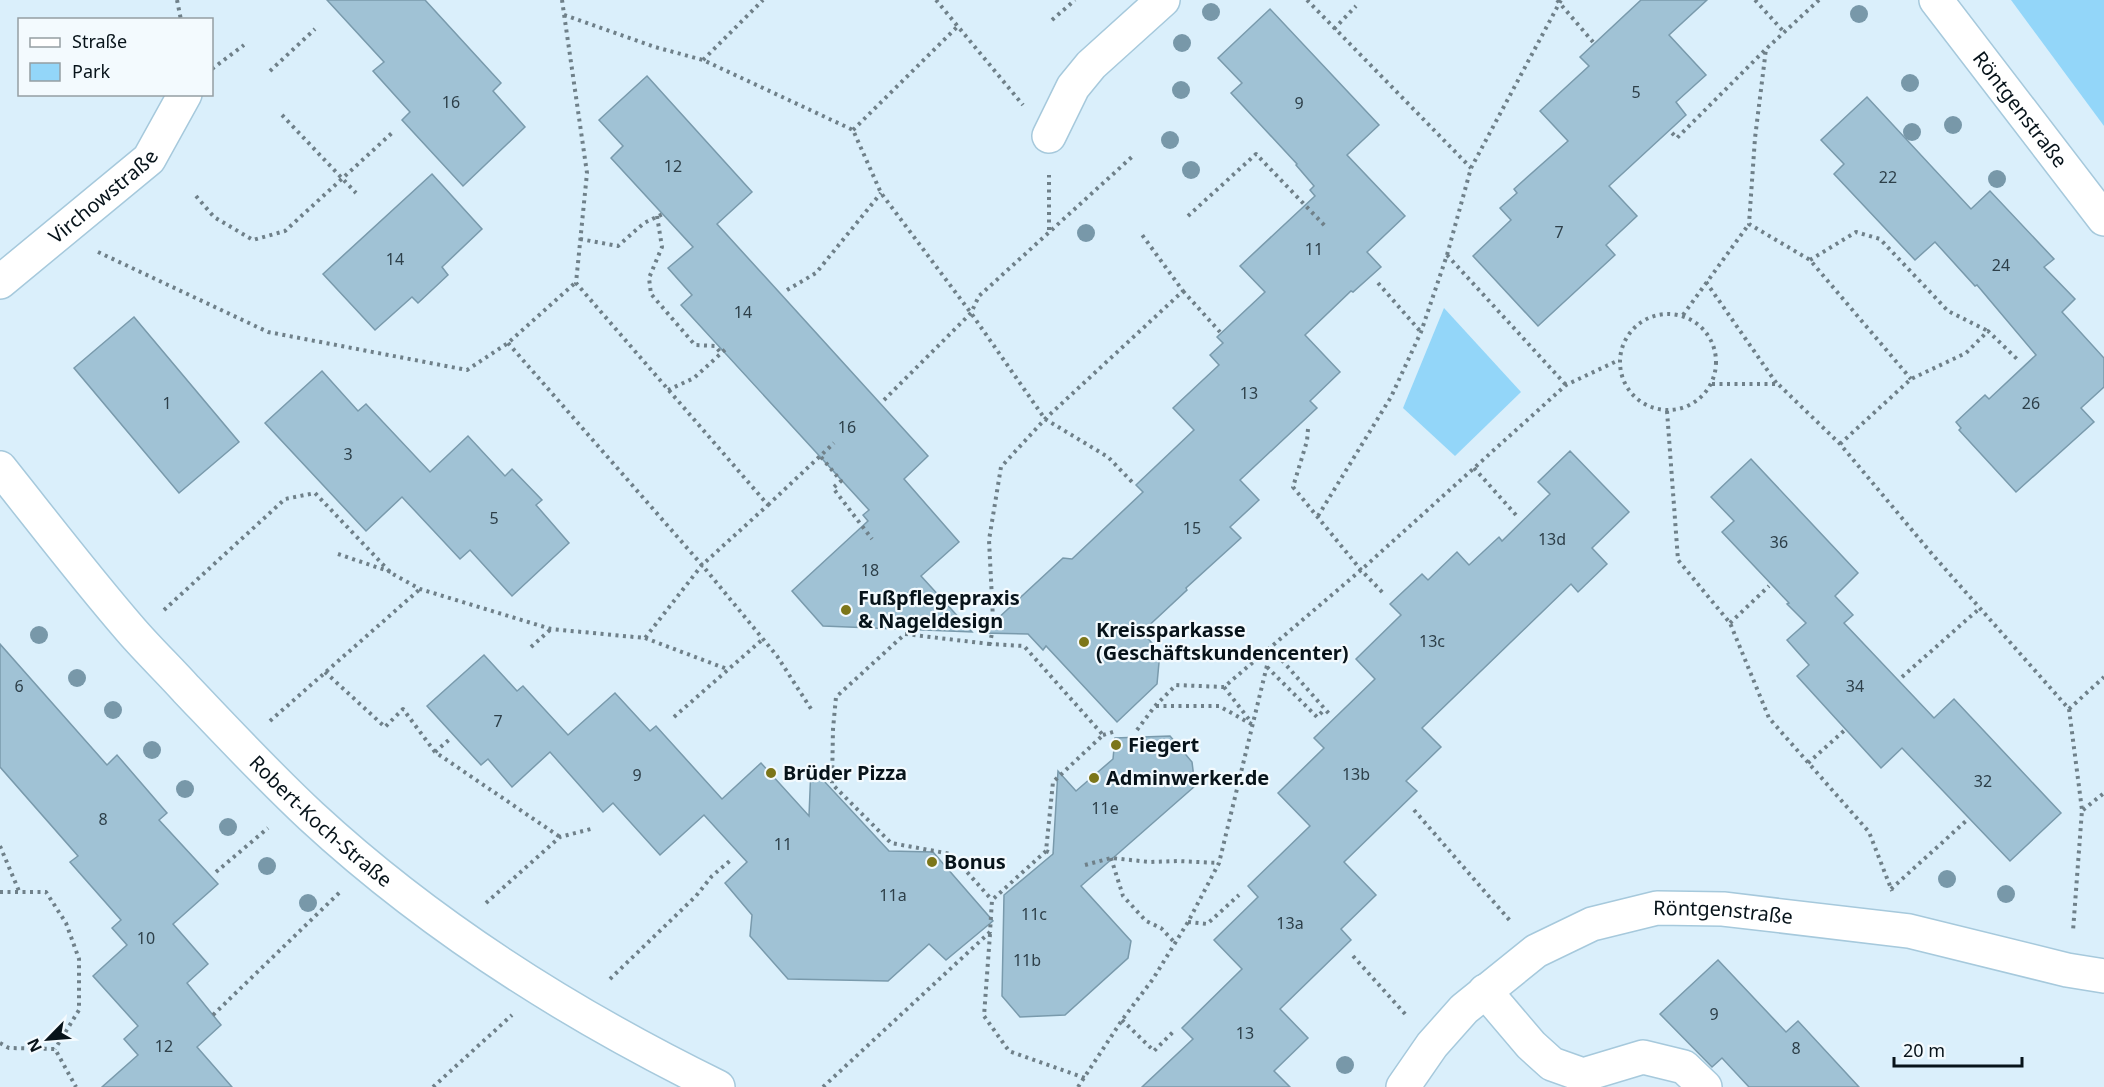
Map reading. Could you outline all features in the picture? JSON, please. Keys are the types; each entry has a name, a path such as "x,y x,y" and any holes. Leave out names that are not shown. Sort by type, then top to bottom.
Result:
{"street":[{"path":"1049,136 1073,87 1091,65 1162,0"},
{"name":"Röntgenstraße","path":"1936,0 2104,219"},
{"name":"Virchowstraße","path":"0,282 149,159 184,96"},
{"name":"Robert-Koch-Straße","path":"0,468 130,630 240,747 312,816 368,864 457,934 534,986 650,1054 718,1087"},
{"name":"Röntgenstraße","path":"1403,1087 1432,1045 1464,1010 1536,951 1592,924 1657,908 1723,909 1909,931 2067,970 2104,976"},
{"path":"1485,991 1531,1045 1552,1064 1583,1075 1643,1057 1684,1068 1705,1087"}],"path":[{"path":"177,0 181,18"},
{"path":"67,227 102,255 268,332 467,370 508,343 576,283 587,173 562,0"},
{"path":"703,60 763,0"},
{"path":"936,0 1049,136 1049,231"},
{"path":"1052,21 1075,0"},
{"path":"1307,0 1471,168"},
{"path":"1755,0 1784,32"},
{"path":"1672,133 1677,138 1766,49 1820,0"},
{"path":"1318,516 1391,397 1421,332 1471,168 1559,1 1593,42"},
{"path":"1334,28 1356,6"},
{"path":"564,15 655,47 703,60 853,130 881,193 971,313 1045,419 1108,457 1132,483"},
{"path":"853,130 958,26"},
{"path":"270,71 315,29"},
{"path":"213,68 243,45"},
{"path":"1683,315 1749,224 1755,138 1766,49"},
{"path":"282,115 356,193"},
{"path":"196,196 214,217 253,240 285,231 393,132"},
{"path":"1188,216 1256,154 1326,227"},
{"path":"884,400 971,313 979,296 1134,155"},
{"path":"787,290 816,273 881,193"},
{"path":"580,239 618,246 644,223 665,213"},
{"path":"657,216 662,247 649,278 651,294 695,345 715,346 721,353"},
{"path":"1749,224 1810,260 1911,379"},
{"path":"1140,232 1183,291 1220,332"},
{"path":"1810,260 1856,232 1880,238 1948,311 1988,331 2018,360"},
{"path":"1446,255 1566,385"},
{"path":"1706,282 1778,384 1840,444 2069,709 2082,810 2075,911 2067,970"},
{"path":"576,283 768,505"},
{"path":"1378,283 1421,332"},
{"path":"993,619 989,540 1001,467 1045,419 1183,291"},
{"path":"1660,313 1683,315 1704,330 1716,353 1712,384 1696,403 1667,411 1643,404 1629,391 1619,360 1628,333 1660,313"},
{"path":"1840,444 1911,379 1966,353 1988,331"},
{"path":"508,343 702,565 785,666 813,712"},
{"path":"668,390 694,378 728,347"},
{"path":"1137,730 1155,706 1176,685 1224,687 1361,570 1566,385 1619,360"},
{"path":"1712,384 1778,384"},
{"path":"1667,411 1678,560 1730,623 1769,718 1869,832 1909,931"},
{"path":"1308,429 1307,441 1293,487 1361,570 1384,594"},
{"path":"645,638 702,565 834,444"},
{"path":"821,457 841,481 833,488 872,539"},
{"path":"1474,468 1516,515"},
{"path":"161,613 285,499 315,493 392,573"},
{"path":"338,554 392,573 420,589 551,629 645,638 727,669"},
{"path":"1730,623 1769,586"},
{"path":"240,747 420,589"},
{"path":"1902,677 1980,608"},
{"path":"531,647 551,629"},
{"path":"990,644 992,633"},
{"path":"992,900 951,854 891,843 832,784 836,697 905,634 1024,646 1103,735"},
{"path":"674,717 763,639"},
{"path":"1078,1087 1122,1020 1153,979 1188,922 1219,863 1271,648"},
{"path":"1271,648 1331,716"},
{"path":"1267,667 1317,717 1325,709"},
{"path":"325,672 385,727 403,709 435,752 560,837"},
{"path":"2069,709 2104,677"},
{"path":"1224,687 1253,724"},
{"path":"1155,706 1219,706 1253,724"},
{"path":"828,724 833,729"},
{"path":"1808,763 1846,729"},
{"path":"1085,1078 1009,1052 984,1016 992,900 1046,851 1053,782 1103,735 1116,731"},
{"path":"435,752 451,738"},
{"path":"2082,810 2104,793"},
{"path":"1414,810 1536,951"},
{"path":"1891,889 1966,821"},
{"path":"216,872 270,826"},
{"path":"486,903 560,837 591,829"},
{"path":"0,846 19,891"},
{"path":"1046,851 1053,854"},
{"path":"1084,865 1111,858 1150,862 1219,863"},
{"path":"1111,858 1123,896 1146,921 1161,928 1175,943"},
{"path":"610,979 696,896 712,876 732,859"},
{"path":"213,1015 342,890"},
{"path":"0,892 46,892 66,923 80,959 79,1010 55,1049"},
{"path":"1188,922 1207,924 1239,895"},
{"path":"823,1087 990,932"},
{"path":"1353,956 1432,1045"},
{"path":"1122,1020 1154,1051 1173,1032"},
{"path":"433,1087 497,1028"},
{"path":"0,1043 9,1048 55,1049"},
{"path":"55,1049 76,1087"}],"green space":[{"path":"2011,0 2104,0 2104,126"},
{"path":"1444,308 1521,392 1455,456 1403,408"}],"building":[{"path":"327,0 425,0 501,83 493,91 525,127 463,186 402,120 410,112 373,71 384,62"},
{"path":"1641,0 1707,0 1669,35 1706,75 1676,102 1686,115 1609,186 1637,216 1606,245 1615,255 1538,326 1473,256 1511,220 1500,208 1517,193 1514,189 1568,141 1540,111 1589,66 1580,57"},
{"path":"1270,9 1379,125 1347,155 1405,216 1367,252 1381,267 1353,292 1351,291 1305,335 1340,372 1310,401 1317,408 1240,480 1259,500 1230,527 1241,538 1142,632 1160,652 1157,684 1117,722 1046,646 1043,650 1028,634 982,633 1063,558 1072,559 1143,492 1136,485 1194,430 1173,408 1219,365 1210,355 1223,343 1217,337 1265,292 1240,266 1315,196 1310,190 1314,186 1297,164 1231,93 1242,83 1218,58"},
{"path":"647,76 752,192 717,224 928,456 904,479 959,542 921,576 972,632 823,626 792,591 868,521 863,515 869,510 681,305 692,295 668,268 693,247 611,158 623,146 599,120"},
{"path":"1867,97 1971,209 1990,191 2054,259 2044,267 2075,299 2062,312 2104,358 2104,387 2081,408 2094,422 2016,492 1959,430 1961,428 1956,422 1985,395 1989,399 2036,355 1977,285 1975,286 1935,242 1915,260 1834,174 1844,164 1821,140"},
{"path":"432,174 482,229 442,267 448,275 418,303 412,297 375,330 323,274"},
{"path":"134,317 239,442 179,493 74,368"},
{"path":"322,371 358,411 366,404 430,472 468,436 505,476 512,469 542,500 536,505 569,543 512,596 470,550 460,559 402,497 366,531 265,423"},
{"path":"1570,451 1629,512 1592,548 1607,564 1578,592 1571,584 1422,728 1441,747 1406,781 1417,791 1344,862 1376,895 1341,929 1351,940 1280,1009 1308,1038 1274,1071 1290,1087 1142,1087 1193,1039 1182,1028 1242,969 1214,940 1258,897 1248,886 1310,826 1278,793 1324,748 1314,738 1375,679 1356,659 1401,615 1390,604 1422,574 1428,580 1457,552 1469,565 1499,537 1502,541 1550,494 1538,482"},
{"path":"1751,459 1858,573 1835,596 1853,615 1844,623 1934,718 1954,699 2061,813 2010,861 1902,748 1881,768 1797,676 1809,665 1787,640 1806,623 1722,532 1734,521 1711,497"},
{"path":"0,644 107,765 117,755 167,813 159,820 218,884 173,924 208,964 187,983 221,1025 197,1047 232,1087 102,1087 138,1055 124,1039 138,1026 93,976 127,945 112,928 121,920 70,862 78,856 0,767"},
{"path":"484,655 517,691 523,686 568,735 615,693 650,731 656,726 722,799 761,763 809,816 811,767 889,851 933,852 993,921 946,960 929,944 888,981 788,979 750,936 752,915 725,883 747,862 704,815 660,855 613,803 603,812 550,752 512,787 488,759 481,765 427,706"},
{"path":"1170,736 1192,762 1195,786 1081,886 1131,941 1128,958 1065,1015 1020,1017 1002,996 1004,895 1053,854 1058,771 1076,791 1113,759 1115,738"},
{"path":"1718,960 1786,1032 1798,1021 1859,1087 1749,1087 1722,1058 1712,1067 1660,1014"}],"place":[{"name":"Fußpflegepraxis & Nageldesign","path":"846,610"},
{"name":"Kreissparkasse (Geschäftskundencenter)","path":"1084,642"},
{"name":"Fiegert","path":"1116,745"},
{"name":"Brüder Pizza","path":"771,773"},
{"name":"Adminwerker.de","path":"1094,778"},
{"name":"Bonus","path":"932,862"}]}
